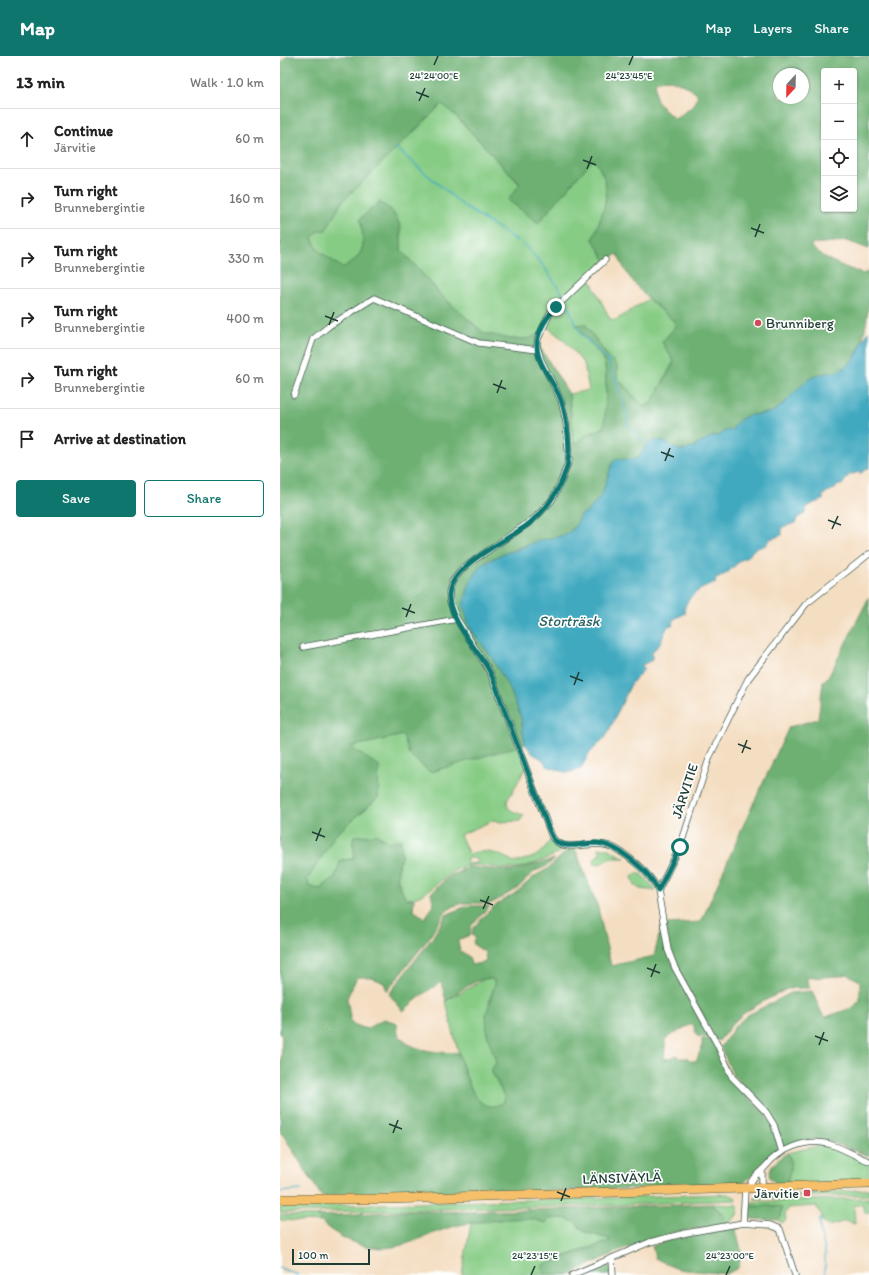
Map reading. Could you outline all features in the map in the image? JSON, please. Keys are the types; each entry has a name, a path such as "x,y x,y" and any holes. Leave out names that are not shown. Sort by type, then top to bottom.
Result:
{"main road":[{"name":"LÄNSIVÄYLÄ","path":"280,1199 390,1199 869,1184"}],"street":[{"path":"605,260 550,313 540,334 538,350 561,400 569,447 568,464 556,492 541,512 523,528 463,568 450,586 449,597 457,619 490,672 554,840 558,843 569,846 595,843 614,847 648,876 658,891 668,950 675,968 718,1046 732,1077 766,1112 774,1125 782,1152"},
{"path":"294,395 313,339 329,326 374,298 479,343 538,350"},
{"name":"JÄRVITIE","path":"658,891 680,847 707,762 748,679 806,604 869,554"},
{"path":"303,647 457,619"},
{"path":"743,1223 746,1189 762,1170 782,1152 801,1145 820,1142 829,1144 869,1160"},
{"path":"762,1170 762,1188"},
{"path":"572,1275 650,1242 686,1233 743,1223 770,1225 780,1229 795,1275"},
{"path":"612,1258 613,1275"}],"green space":[{"path":"287,56 869,56 869,249 847,241 810,244 819,254 834,262 863,274 869,271 869,297 866,325 863,339 852,361 843,369 834,373 810,379 774,411 744,417 732,430 724,431 721,435 710,437 691,448 680,450 658,440 649,443 637,459 616,459 613,462 601,496 586,513 582,514 574,528 566,535 537,541 488,560 480,566 470,583 470,628 490,655 511,691 521,718 525,744 430,772 409,754 403,735 350,747 379,766 378,798 335,835 307,880 310,887 320,889 335,877 341,860 353,859 354,836 377,835 389,842 401,839 402,855 398,867 397,881 406,899 414,899 413,910 425,918 434,905 431,893 448,877 468,867 511,871 555,859 547,866 535,871 518,888 492,903 464,903 454,906 445,912 429,938 387,991 384,983 371,977 359,977 356,979 347,998 351,1023 366,1029 384,1019 397,1023 397,1031 399,1035 409,1045 426,1050 458,1053 468,1082 478,1100 485,1105 494,1106 504,1102 504,1096 491,1070 496,1063 487,1034 486,1015 495,984 493,979 475,982 462,989 446,1001 441,982 403,1011 389,994 433,937 446,915 466,906 490,906 471,926 470,935 458,940 460,952 468,956 471,965 486,962 485,952 474,945 473,940 475,938 472,935 473,928 493,907 517,892 535,876 549,868 570,848 575,848 598,908 611,966 654,956 662,924 667,953 712,1038 697,1036 693,1024 689,1025 666,1038 664,1058 668,1059 677,1055 678,1058 688,1058 690,1061 696,1061 702,1047 702,1039 713,1040 735,1085 764,1112 773,1127 779,1148 744,1183 704,1184 683,1187 322,1197 280,1130 282,1035 280,1034 280,63","holes":["671,80 688,87 698,95 692,107 675,119 662,107 655,94 656,81","442,104 455,115 520,184 508,200 538,223 593,159 600,169 606,188 604,208 593,239 605,260 618,254 622,265 634,283 649,300 675,322 674,328 662,342 674,362 653,400 650,404 644,407 617,378 617,365 606,354 585,324 576,325 600,354 604,362 606,393 604,427 583,437 574,445 569,394 541,349 537,346 540,334 527,339 510,339 484,333 444,298 401,250 400,228 396,216 392,211 379,202 360,219 363,235 362,248 356,258 342,268 318,250 312,238 318,231 326,230 342,202"]},
{"path":"442,104 455,115 520,185 538,223 593,159 600,169 606,188 604,208 593,239 605,260 589,277 610,319 616,320 648,299 675,322 675,328 662,342 674,361 653,400 650,404 644,407 617,378 617,365 606,354 585,324 576,325 582,335 604,362 606,393 605,427 583,436 574,446 569,394 589,390 584,364 564,340 546,326 540,334 528,339 510,339 484,333 444,298 401,250 401,227 390,208 360,219 363,235 362,248 356,258 342,268 318,250 312,238 334,215 341,202"},
{"path":"869,597 869,1156 826,1140 814,1139 787,1147 782,1144 775,1123 733,1075 721,1047 736,1025 748,1015 791,993 812,991 822,1014 826,1017 854,1007 860,1000 860,981 847,974 840,976 806,978 810,988 789,988 764,1001 744,1013 733,1023 719,1041 716,1040 671,956 666,924 701,922 743,826 789,727 818,719 823,682 830,674"},
{"path":"403,735 409,754 430,772 521,745 528,764 507,801 508,808 514,812 524,815 520,821 500,822 494,820 460,835 469,854 475,852 487,852 514,862 536,856 543,850 551,839 566,847 562,851 548,858 516,868 504,869 478,865 467,866 451,873 423,894 415,898 406,899 398,878 398,868 402,855 389,842 377,835 352,842 355,853 353,859 341,860 335,877 320,889 310,888 307,880 335,835 378,798 349,747","holes":["468,858 476,858 478,861 477,863 466,864"]},
{"path":"598,848 607,848 625,858 611,858 600,864 594,864 594,859 601,852"},
{"path":"638,872 649,881 656,891 640,889 635,886 632,877"},
{"path":"486,978 493,979 495,984 489,1000 496,1064 491,1071 504,1096 504,1102 491,1107 487,1107 479,1101 466,1076 460,1059 446,1001"},
{"path":"821,1145 869,1162 869,1181 785,1185 789,1177 790,1157 787,1153"},
{"path":"787,1153 791,1164 790,1173 785,1185 771,1180 769,1175 772,1166 776,1161"},
{"path":"869,1189 869,1195 795,1197 796,1195"},
{"path":"727,1194 735,1197 737,1200 622,1205 280,1213 280,1207"},
{"path":"759,1194 791,1194 792,1198 754,1199"},
{"path":"869,1198 869,1214 864,1211 862,1204 854,1206 855,1224 846,1221 828,1226 822,1221 822,1216 816,1206 788,1208 785,1214 786,1220 782,1223 778,1220 781,1217 782,1208 761,1206 750,1208 752,1202"},
{"path":"712,1204 738,1205 737,1215 733,1220 724,1225 722,1213"},
{"path":"712,1204 725,1217 724,1225 674,1232 617,1252 568,1275 544,1275 542,1268 544,1264 608,1242 610,1239 584,1232 575,1222 564,1218 548,1219 546,1223 534,1219 509,1219 454,1226 411,1242 382,1248 366,1246 348,1240 323,1224 317,1216 417,1211 465,1212"},
{"path":"754,1206 779,1206 782,1208 781,1217 778,1220 751,1219 749,1210"},
{"path":"280,1215 317,1216 321,1222 280,1220"},
{"path":"519,1218 564,1218 575,1222 584,1232 610,1239 608,1242 559,1258 542,1268 544,1275 462,1275 471,1223"},
{"path":"740,1227 736,1230 742,1254 738,1268 726,1274 677,1269 655,1258 652,1246 674,1239"},
{"path":"606,1264 610,1267 611,1275 580,1275"}],"water":[{"name":"Storträsk","path":"869,331 869,468 860,474 859,472 849,475 842,485 838,485 835,489 827,492 823,496 823,500 806,508 806,513 797,518 796,523 782,527 782,535 770,539 766,545 754,549 748,557 741,560 727,573 715,580 716,583 696,592 688,600 684,611 686,613 674,619 673,625 668,626 659,645 652,652 652,660 642,665 644,669 631,684 607,735 588,755 581,769 567,773 547,766 542,759 533,754 525,744 521,718 511,691 490,655 470,628 463,605 470,583 480,566 502,554 514,551 537,541 566,535 574,528 582,514 586,513 601,496 613,462 616,459 638,458 649,443 658,440 680,450 691,448 710,437 721,435 724,431 732,430 742,418 765,414 776,410 807,381 821,374 841,370 849,364 856,356"}],"waterway":[{"path":"396,148 465,207 518,241"},
{"path":"522,243 542,264 564,296"},
{"path":"567,301 571,314 581,334 608,360 624,404 628,425 646,444"},
{"path":"280,1192 301,1190"},
{"path":"820,1218 820,1232 825,1250 825,1275"},
{"path":"280,1268 298,1275"}],"place":[{"name":"Brunniberg","path":"758,323"},
{"name":"Järvitie","path":"807,1193"}],"route":[{"path":"556,307 546,320 538,339 537,346 541,360 561,400 566,422 569,447 569,460 566,471 552,500 529,524 463,568 450,586 450,602 457,619 490,672 554,840 563,845 569,846 595,843 614,847 628,857 654,882 658,891 680,847"}]}
